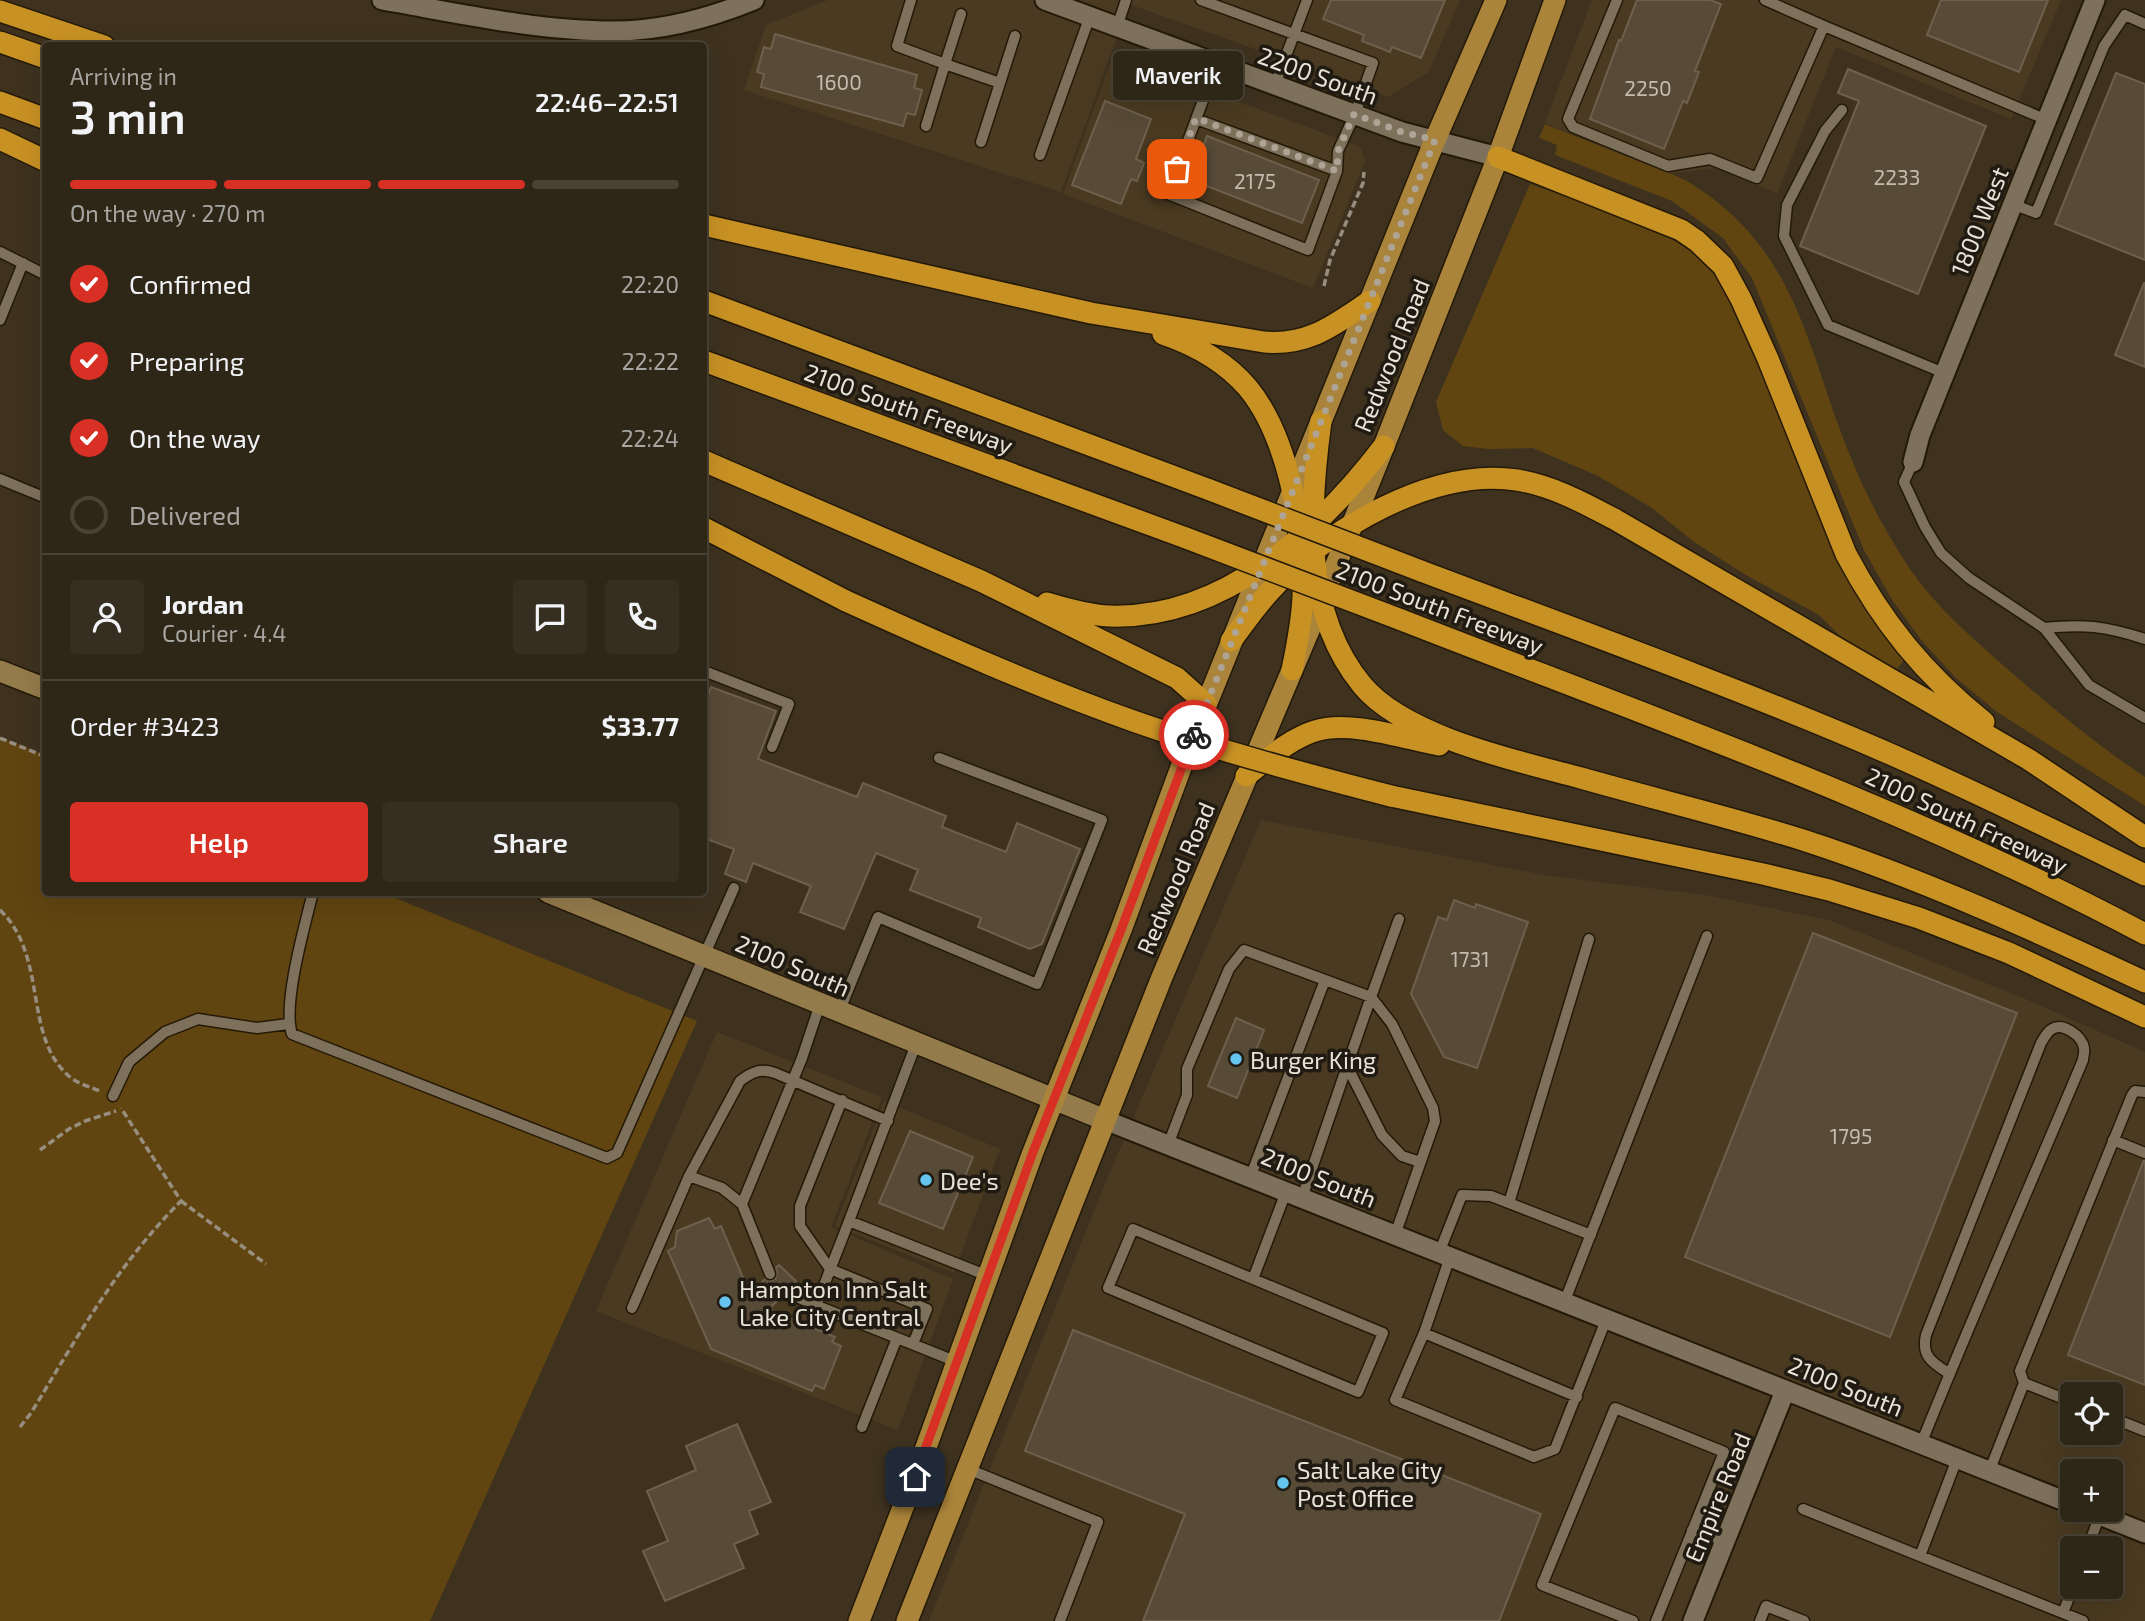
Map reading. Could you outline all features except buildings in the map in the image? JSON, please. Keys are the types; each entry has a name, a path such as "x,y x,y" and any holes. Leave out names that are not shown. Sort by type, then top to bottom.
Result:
{"highway":[{"path":"0,11 92,42"},
{"path":"0,42 42,57"},
{"path":"0,102 42,118"},
{"path":"0,139 42,159"},
{"path":"1498,157 1681,230 1697,240 1723,267 1747,311 1846,554 1868,593 1892,631 1924,668 2028,759"},
{"path":"707,226 1091,313 1149,329 1195,346 1234,373 1248,389 1273,430 1285,463 1330,629 1348,665 1362,685 1381,704 1411,723 1503,757"},
{"path":"1091,313 1277,343 1313,337 1370,301"},
{"name":"2100 South Freeway","path":"707,302 1717,682 1881,750 1998,803 2145,875"},
{"name":"2100 South Freeway","path":"707,362 1186,538 1874,804 2100,910 2145,934"},
{"path":"1292,670 1300,625 1321,421"},
{"path":"1231,641 1384,446"},
{"path":"707,462 981,581 1177,678 1206,704"},
{"path":"981,581 1066,609 1107,616 1146,614 1184,604 1224,588 1307,544 1351,526 1404,498 1465,480 1517,480 1553,490 1615,520 2028,759 2145,837"},
{"path":"707,530 846,601 984,663 1135,722 1278,767 1391,796 1802,883 1920,918 2010,953 2145,1017"},
{"path":"1246,776 1298,738 1327,728 1365,731 1503,757 1757,827 1855,858 2015,923 2145,982"}],"main road":[{"name":"Redwood Road","path":"859,1621 958,1362 1054,1099 1206,704 1435,140 1496,0"},
{"name":"Redwood Road","path":"907,1621 1105,1120 1384,446 1498,157 1555,0"}],"street":[{"path":"382,0 498,19 615,31 648,29 687,22 754,0"},
{"name":"2200 South","path":"1045,0 1402,132 1498,157"},
{"name":"1800 West","path":"1913,462 1920,435 1944,373 2095,0"},
{"path":"0,671 42,687"},
{"name":"2100 South","path":"558,896 1105,1120 2060,1499"},
{"name":"Empire Road","path":"1693,1621 1785,1391"},
{"path":"2117,1522 2145,1533"}],"lane":[{"path":"911,0 897,46 1000,83"},
{"path":"1117,26 1126,0"},
{"path":"1201,0 1373,63 1338,151 1337,171 1308,250 1168,194 1217,64"},
{"path":"1275,85 1307,0"},
{"path":"1617,0 1568,119 1573,127 1668,166 1710,159 1757,178 1824,26"},
{"path":"1765,0 2047,120"},
{"path":"926,126 961,14"},
{"path":"2012,204 2036,213 2104,46 2125,15 2145,24"},
{"path":"1040,155 1090,16"},
{"path":"981,142 1015,36"},
{"path":"1842,110 1825,131 1787,205 1784,236 1828,325 1944,373"},
{"path":"1196,118 1337,171"},
{"path":"0,252 42,273"},
{"path":"0,320 23,263"},
{"path":"1913,462 1905,482 1925,527 1941,553 1969,578 2043,628 2089,685 2145,718"},
{"path":"0,479 42,496"},
{"path":"2043,628 2073,625 2106,627 2145,639"},
{"path":"707,672 789,704 772,747"},
{"path":"742,1204 792,1080 878,917 1037,984 1102,820 939,758"},
{"path":"312,896 299,950 288,1024 292,1034 607,1158 617,1153 734,888"},
{"path":"1253,1279 1294,1195 1347,1066 1399,919"},
{"path":"1564,1303 1707,936"},
{"path":"1509,1203 1589,939"},
{"path":"1168,1145 1187,1095 1187,1069 1228,970 1244,950 1371,997 1392,1024 1433,1108 1435,1121 1395,1236"},
{"path":"1250,1178 1325,980"},
{"path":"113,1096 129,1062 165,1032 198,1019 257,1028 288,1024"},
{"path":"1921,1444 2083,1059 2084,1047 2080,1038 2058,1027 2049,1030 2042,1043 1926,1335 1924,1346 1927,1357 1950,1374"},
{"path":"816,1306 916,1044"},
{"path":"1347,1066 1382,1135 1402,1156 1420,1162"},
{"path":"632,1308 690,1177 740,1081 751,1072 761,1070 775,1073 888,1121"},
{"path":"1989,1472 2024,1383 2020,1371 2113,1140 2132,1095 2135,1091 2145,1092"},
{"path":"842,1100 800,1206 800,1226 830,1269 926,1309 913,1344"},
{"path":"2113,1140 2145,1153"},
{"path":"690,1177 722,1188 742,1204 770,1274"},
{"path":"1591,1235 1491,1196 1462,1195 1424,1333 1395,1400 1534,1457 1555,1448 1606,1320"},
{"path":"849,1221 988,1276"},
{"path":"1133,1229 1253,1279 1383,1333 1358,1392 1108,1288 1133,1229"},
{"path":"786,1292 958,1362"},
{"path":"1424,1333 1577,1397"},
{"path":"862,1427 897,1338"},
{"path":"2024,1383 2060,1397"},
{"path":"1633,1621 1542,1586 1615,1408 1724,1452 1656,1621"},
{"path":"2123,1422 2145,1431"},
{"path":"1920,1556 1957,1458"},
{"path":"968,1469 1098,1522 1060,1621"},
{"path":"1803,1509 2083,1621"},
{"path":"1692,1530 1725,1541"},
{"path":"2063,1613 2068,1599"},
{"path":"1760,1621 1766,1606 1804,1621"}],"path":[{"path":"1324,286 1330,260 1363,183 1364,172"},
{"path":"0,738 42,755"},
{"path":"0,910 17,932 30,962 41,1026 52,1053 71,1078 113,1096 181,1201 266,1264"},
{"path":"40,1150 69,1129 121,1109"},
{"path":"20,1427 106,1289 149,1233 181,1201"}],"shaded area":[{"path":"828,0 1460,0 1429,72 1388,97 1129,4 1061,192 744,90 766,25"},
{"path":"1592,0 2061,0 2011,119 1836,47 1777,193 1716,168 1668,174 1545,123"},
{"path":"1113,55 1361,147 1365,161 1313,288 1063,194"},
{"path":"1545,124 1687,181 1725,209 1755,239 1778,272 1796,307 1859,478 1891,539 1916,578 1964,630 2038,695 2145,777 2145,806 1997,712 1956,678 1922,641 1891,598 1864,550 1752,278 1723,238 1672,201 1555,155 1557,145 1539,138"},
{"path":"1530,184 1605,209 1656,231 1700,259 1720,280 1735,305 1905,659 1897,669 1840,636 1819,615 1746,575 1694,542 1652,508 1598,476 1533,448 1488,449 1463,446 1443,430 1436,402"},
{"path":"0,737 42,754 42,896 390,896 697,1021 430,1621 0,1621"},
{"path":"1261,820 1544,875 1705,895 1829,920 2023,998 2145,1052 2145,1621 929,1621 1107,1179"},
{"path":"717,1032 882,1097 831,1227 953,1279 898,1430 596,1311"},
{"path":"884,1101 1000,1149 954,1273 835,1226"}],"way so far":[{"path":"1177,169 1196,118 1337,171 1338,151 1354,114 1402,132 1435,140 1194,735"}],"place":[{"name":"Maverik","path":"1177,169"},
{"name":"Burger King","path":"1236,1059"},
{"name":"Dee's","path":"926,1180"},
{"name":"Hampton Inn Salt Lake City Central","path":"725,1302"},
{"name":"Salt Lake City Post Office","path":"1283,1483"}],"route":[{"path":"915,1477 1033,1152 1121,930 1194,735"}]}
